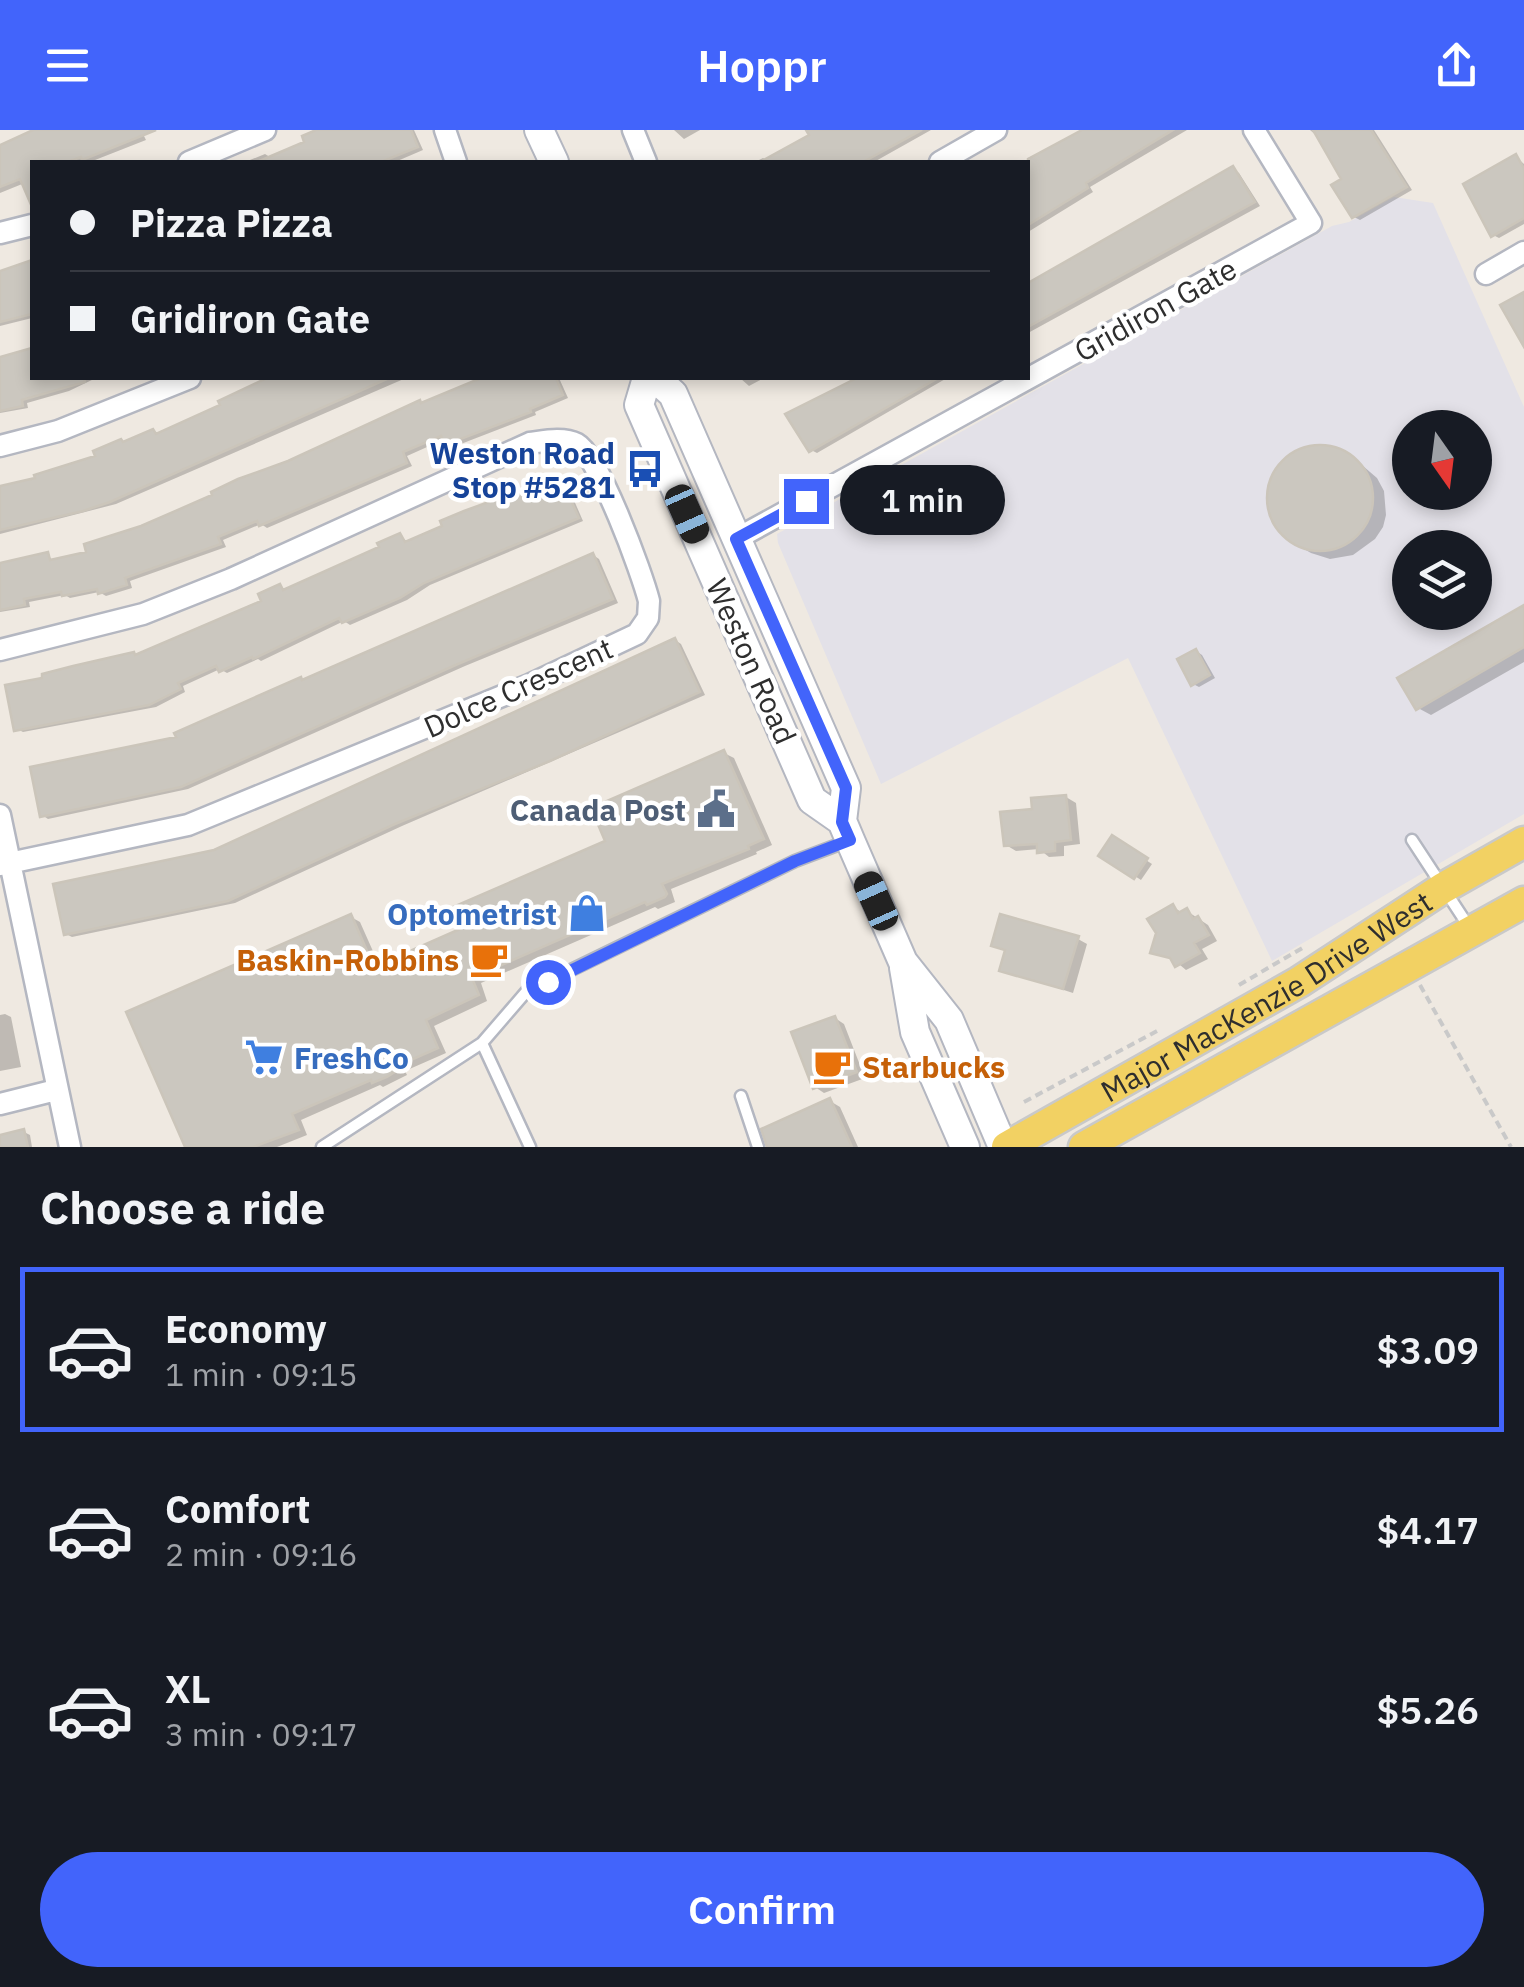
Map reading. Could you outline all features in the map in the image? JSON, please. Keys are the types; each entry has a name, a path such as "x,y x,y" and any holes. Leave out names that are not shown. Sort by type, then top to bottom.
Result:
{"main road":[{"path":"540,130 553,160"},
{"name":"Weston Road","path":"646,380 639,406 812,800 846,831"},
{"name":"Weston Road","path":"656,380 673,394 846,788 846,831 903,962 915,1032 965,1147"},
{"name":"Major MacKenzie Drive West","path":"1005,1147 1299,982 1443,888 1524,842"},
{"name":"Major MacKenzie Drive West","path":"1084,1147 1524,902"},
{"name":"Weston Road","path":"903,962 949,1020 1005,1147"}],"street":[{"path":"194,160 266,130"},
{"path":"445,130 455,160"},
{"path":"633,130 645,160"},
{"path":"944,160 996,130"},
{"name":"Gridiron Gate","path":"1030,377 1311,222 1254,130"},
{"path":"0,233 30,226"},
{"path":"1486,274 1524,252"},
{"path":"0,446 58,430 185,380"},
{"name":"Gridiron Gate","path":"736,539 1024,380"},
{"name":"Dolce Crescent","path":"0,650 143,614 230,579 530,442 557,439 578,444 595,464 649,601 648,618 638,634 475,708 188,825 5,864"},
{"path":"0,815 5,864 70,1147"},
{"path":"0,1104 56,1090"}],"lane":[{"path":"322,1147 482,1043 526,992 795,861 846,831"},
{"path":"1412,840 1472,931"},
{"path":"482,1043 530,1147"},
{"path":"741,1096 758,1147"}],"path":[{"path":"1228,992 1313,942"},
{"path":"1410,966 1510,1147"},
{"path":"1024,1102 1160,1030"}],"shaded area":[{"path":"1394,197 1433,203 1524,407 1524,814 1272,961 1128,658 881,784 777,534 1332,226 1349,222"}],"building":[{"path":"33,130 156,130 82,160 30,160 30,202 20,179 0,187 0,145"},
{"path":"316,130 411,130 418,147 386,160 262,160 304,142 302,136"},
{"path":"806,130 922,130 867,160 764,160 809,135"},
{"path":"1082,130 1173,130 1086,183 1088,188 1030,224 1028,159"},
{"path":"1313,130 1371,130 1407,187 1352,218 1331,185 1341,179"},
{"path":"1516,154 1524,169 1524,218 1491,237 1463,184"},
{"path":"1233,166 1255,202 1030,326 1030,282"},
{"path":"30,261 30,314 0,322 0,271"},
{"path":"1524,292 1524,347 1500,305"},
{"path":"30,349 30,380 85,382 22,400 23,406 0,411 0,357"},
{"path":"263,380 384,380 110,502 0,530 0,486 95,456 93,451 121,439 123,442 153,429 156,434 220,405 218,401"},
{"path":"476,380 557,380 563,395 530,409 531,412 445,445 441,436 403,452 407,463 259,526 257,521 218,537 221,544 125,578 127,585 98,594 97,589 24,599 25,605 0,610 0,563 48,552 50,560 86,552 84,544 141,526 212,495 211,492 238,479 288,461 420,400 421,403"},
{"path":"853,380 935,380 809,452 785,414"},
{"path":"1320,445 1340,449 1358,460 1369,478 1373,498 1369,518 1358,536 1340,547 1320,551 1300,547 1282,536 1271,518 1267,498 1271,478 1282,460 1300,449"},
{"path":"560,476 579,518 424,583 342,623 339,618 219,672 216,666 178,683 181,689 149,705 14,731 5,685 42,678 42,674 73,666 134,652 135,655 261,601 258,594 280,584 283,590 379,547 377,543 400,533 405,542 442,526 440,521"},
{"path":"593,553 613,599 181,787 40,817 30,767 176,737 174,733"},
{"path":"1524,605 1524,647 1416,710 1397,678 1481,630 1492,630 1492,623"},
{"path":"675,638 700,692 228,901 64,935 53,884 214,850"},
{"path":"1196,649 1210,675 1191,686 1177,659"},
{"path":"724,750 764,839 748,846 749,849 662,884 665,897 647,905 645,902 472,978 479,995 426,1020 438,1048 397,1066 398,1070 387,1077 372,1083 371,1080 292,1114 299,1130 253,1147 185,1147 126,1012 351,914 374,967 460,929 451,908 605,841 591,808"},
{"path":"1066,795 1071,840 1055,842 1055,851 1037,853 1037,844 1004,846 1000,812 1032,809 1031,798"},
{"path":"1112,835 1148,858 1134,879 1098,856"},
{"path":"1173,904 1178,913 1187,908 1193,919 1198,916 1209,935 1194,943 1200,953 1175,967 1170,958 1150,953 1156,933 1147,919"},
{"path":"1000,914 1079,936 1063,989 999,971 1005,950 991,946"},
{"path":"835,1016 857,1072 813,1089 791,1032"},
{"path":"830,1098 852,1147 767,1147 761,1129"},
{"path":"24,1129 28,1147 0,1147 0,1135"}],"place":[{"name":"Weston Road Stop #5281","path":"645,469"},
{"name":"Canada Post","path":"716,809"},
{"name":"Optometrist","path":"587,913"},
{"name":"Baskin-Robbins","path":"489,959"},
{"name":"FreshCo","path":"264,1057"},
{"name":"Starbucks","path":"832,1066"}],"route":[{"path":"548,982 795,861 850,840 842,822 846,788 736,539 806,501"}]}
